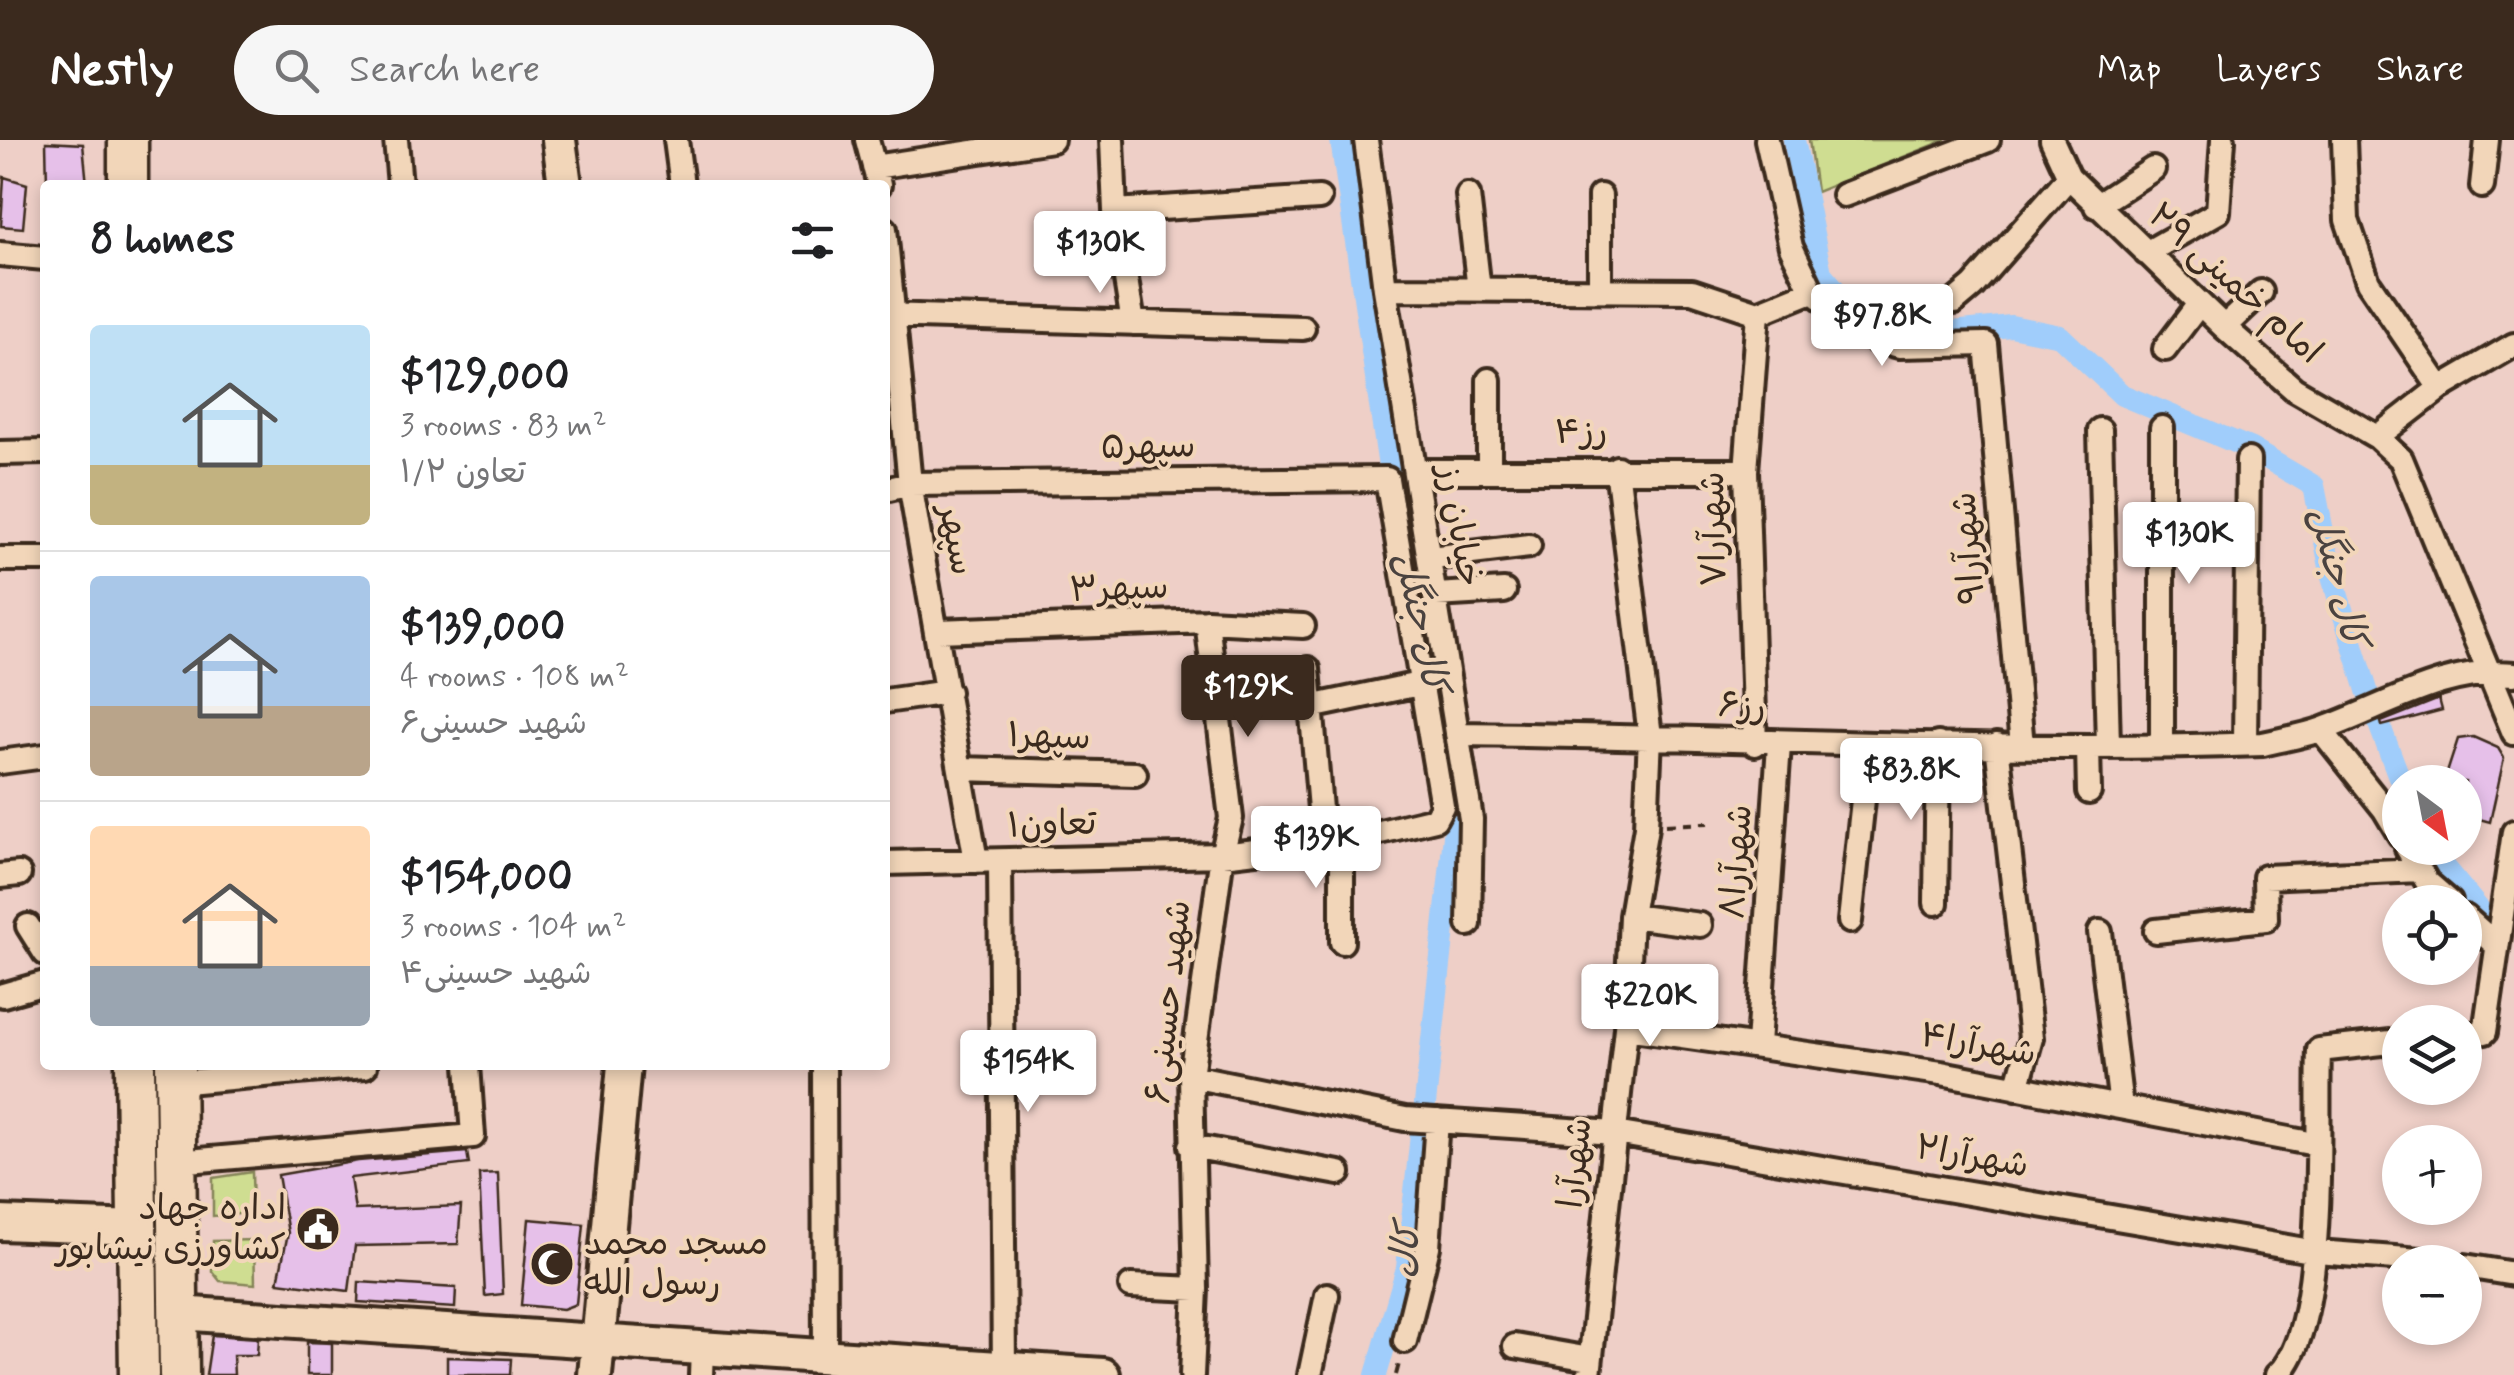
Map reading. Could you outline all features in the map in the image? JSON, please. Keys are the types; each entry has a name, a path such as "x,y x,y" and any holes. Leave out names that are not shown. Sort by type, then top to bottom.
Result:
{"main road":[{"path":"128,140 128,180"},
{"path":"560,140 564,180"},
{"path":"135,1070 139,1375"},
{"path":"595,1375 624,1070"},
{"path":"175,1074 179,1375"},
{"path":"0,1223 137,1228"},
{"path":"178,1313 600,1338 702,1362 825,1356 870,1368 1004,1369 1103,1375"}],"street":[{"path":"396,140 400,180"},
{"path":"681,180 677,141 701,140"},
{"path":"867,140 876,176 1052,140"},
{"path":"1112,140 1115,211 1132,324"},
{"name":"خیابان رز","path":"1366,140 1386,289 1471,818 1469,924"},
{"path":"1386,289 1692,291 1758,314 1812,291 1791,246 1768,140"},
{"path":"1844,195 1988,140"},
{"name":"امام خمینی ۲۹","path":"2052,140 2069,177 2224,327 2294,388 2377,436 2402,459 2466,620 2502,673 2514,733"},
{"path":"2146,253 2218,212 2223,140"},
{"path":"2344,140 2347,220 2368,282 2440,388"},
{"path":"2482,186 2487,140"},
{"path":"2096,206 2153,168"},
{"path":"1954,302 1974,286 2069,177"},
{"path":"1468,194 1479,290"},
{"path":"1600,196 1600,290"},
{"path":"1115,211 1320,198"},
{"path":"0,254 40,258"},
{"name":"شهرآرا۹","path":"1812,291 1874,339 1900,346 1986,344 2022,746"},
{"path":"2224,327 2260,292"},
{"path":"2165,348 2200,304"},
{"name":"شهرآرا۷","path":"1755,744 1746,471 1758,314"},
{"path":"891,315 1303,328"},
{"name":"سپهر","path":"891,315 910,484 976,862"},
{"path":"2377,436 2440,388 2514,345"},
{"path":"1489,380 1490,468"},
{"path":"2162,428 2162,746"},
{"path":"2090,792 2098,747 2100,430"},
{"path":"0,454 40,452"},
{"path":"2245,744 2248,460"},
{"name":"شهرآرا","path":"1590,1367 1626,1028 1631,916 1646,826 1650,736 1617,468"},
{"name":"رز۴","path":"1416,471 1746,471"},
{"name":"سپهر۵","path":"890,489 910,484 1386,479 1424,683"},
{"path":"1431,558 1529,546"},
{"path":"0,558 40,558"},
{"path":"1436,595 1504,592"},
{"name":"سپهر۳","path":"938,631 1207,621 1303,626"},
{"name":"شهید حسینی۶","path":"1192,1375 1196,1289 1190,1076 1222,854 1231,818 1207,621"},
{"path":"1308,670 1310,707 1333,842 1342,942"},
{"name":"رز۶","path":"1457,734 1650,736 1755,744 2245,744 2321,730 2436,683 2502,673"},
{"path":"1222,854 1333,842 1435,819 1442,806 1424,683 1310,707"},
{"path":"890,701 948,692"},
{"path":"2321,730 2382,805"},
{"name":"شهرآرا۸","path":"1758,1044 1779,744"},
{"path":"1850,921 1868,744"},
{"path":"1936,903 1938,744"},
{"path":"1996,744 2031,1038 2017,1088"},
{"path":"0,762 40,757"},
{"name":"سپهر۱","path":"961,769 1135,774"},
{"path":"2482,1032 2514,832"},
{"name":"تعاون۱","path":"890,863 1222,854"},
{"path":"1000,862 1004,1369"},
{"path":"2417,865 2434,885"},
{"path":"2156,931 2266,919 2265,877 2420,870"},
{"path":"1631,916 1700,926"},
{"path":"28,926 40,946"},
{"path":"2100,932 2121,1107"},
{"path":"2482,932 2496,945"},
{"path":"2,995 40,984"},
{"name":"شهرآرا۴","path":"1626,1028 1758,1044 2316,1144"},
{"path":"2277,1375 2292,1362 2316,1252 2319,1050 2382,1044"},
{"path":"175,1074 270,1070"},
{"path":"176,1162 473,1136 468,1070"},
{"path":"824,1070 825,1356"},
{"name":"شهرآرا۲","path":"1190,1076 1405,1119 1615,1133 2316,1252 2382,1257"},
{"path":"1405,1342 1428,1248 1437,1121"},
{"path":"1191,1146 1339,1173"},
{"path":"2482,1269 2514,1274"},
{"path":"1131,1286 1196,1289"},
{"path":"1310,1375 1328,1294"},
{"path":"1516,1346 1590,1367"}],"path":[{"path":"1646,826 1708,823"}],"green space":[{"path":"1809,140 1946,140 1816,192"},
{"path":"149,1070 161,1070 168,1375 154,1375"},
{"path":"252,1172 253,1213 213,1216 213,1178"},
{"path":"254,1240 255,1284 220,1281 212,1271 213,1241"}],"building":[{"path":"46,142 83,144 87,180 47,180"},
{"path":"4,177 27,184 23,228 1,226"},
{"path":"2439,699 2442,710 2382,726 2381,722"},
{"path":"2473,737 2498,748 2504,758 2490,822 2482,820 2482,765 2450,765 2458,739"},
{"path":"467,1152 469,1164 350,1178 355,1210 461,1206 458,1244 355,1246 349,1291 278,1282 288,1233 278,1175 358,1161"},
{"path":"498,1173 503,1294 485,1296 479,1174"},
{"name":"مسجد محمد رسول الله","path":"529,1219 584,1224 576,1304 563,1309 521,1305"},
{"path":"359,1282 456,1288 455,1308 358,1302"},
{"path":"212,1335 258,1338 257,1355 233,1355 234,1375 206,1375"},
{"path":"307,1342 332,1343 332,1375 307,1375"},
{"path":"447,1357 511,1359 510,1375 447,1375"}],"waterway":[{"name":"کال جنگل","path":"1341,140 1393,494"},
{"name":"کال جنگل","path":"1794,140 1821,273 1849,306 1887,324 1953,332 2011,326 2060,336 2122,395 2251,449 2314,486 2332,577 2370,700"},
{"name":"کال جنگل","path":"1424,638 1458,799 1425,1104"},
{"name":"کال جنگل","path":"2376,716 2395,765"},
{"name":"کال جنگل","path":"2442,865 2488,920"},
{"name":"کال","path":"1376,1375 1407,1268 1422,1125"}],"place":[{"name":"اداره جهاد کشاورزی نیشابور","path":"318,1229"},
{"name":"مسجد محمد رسول الله","path":"552,1264"}]}
